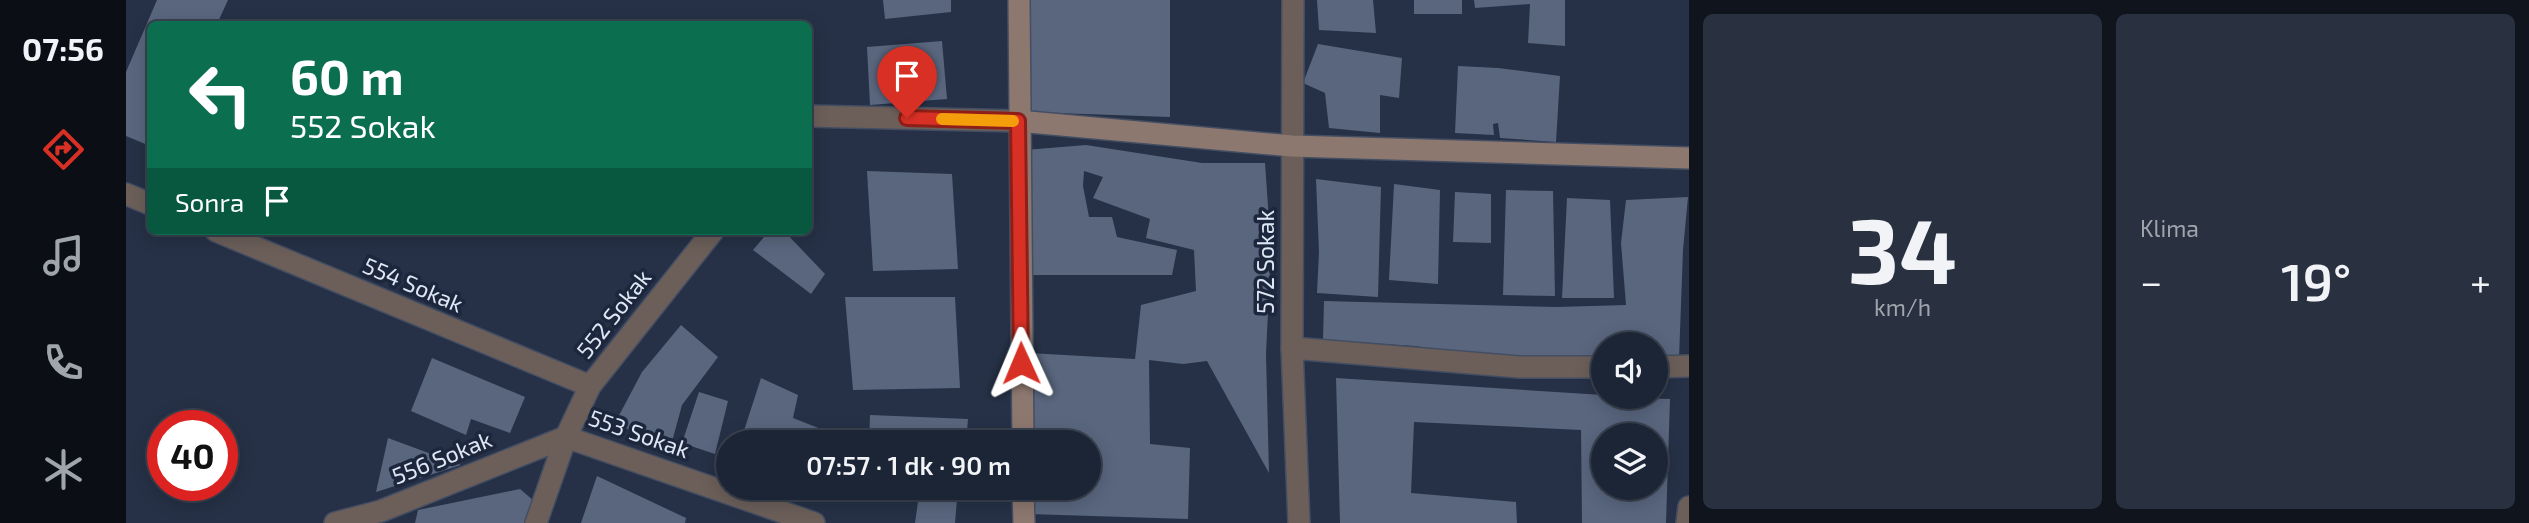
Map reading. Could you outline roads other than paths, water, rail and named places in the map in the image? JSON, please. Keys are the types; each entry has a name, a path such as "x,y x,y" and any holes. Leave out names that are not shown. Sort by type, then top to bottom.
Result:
{"street":[{"path":"1019,0 1023,430"},
{"name":"572 Sokak","path":"1293,0 1292,348 1298,523"},
{"path":"812,116 1018,121 1292,146 1689,158"},
{"path":"126,194 147,203"},
{"name":"554 Sokak","path":"226,235 590,386"},
{"name":"552 Sokak","path":"536,523 566,437 590,386 710,235"},
{"path":"1292,348 1519,367 1591,367"},
{"path":"1668,366 1689,366"},
{"name":"556 Sokak","path":"335,523 389,517 566,437"},
{"name":"553 Sokak","path":"566,437 814,523"},
{"path":"1023,500 1024,523"},
{"path":"1687,523 1689,507"}]}
